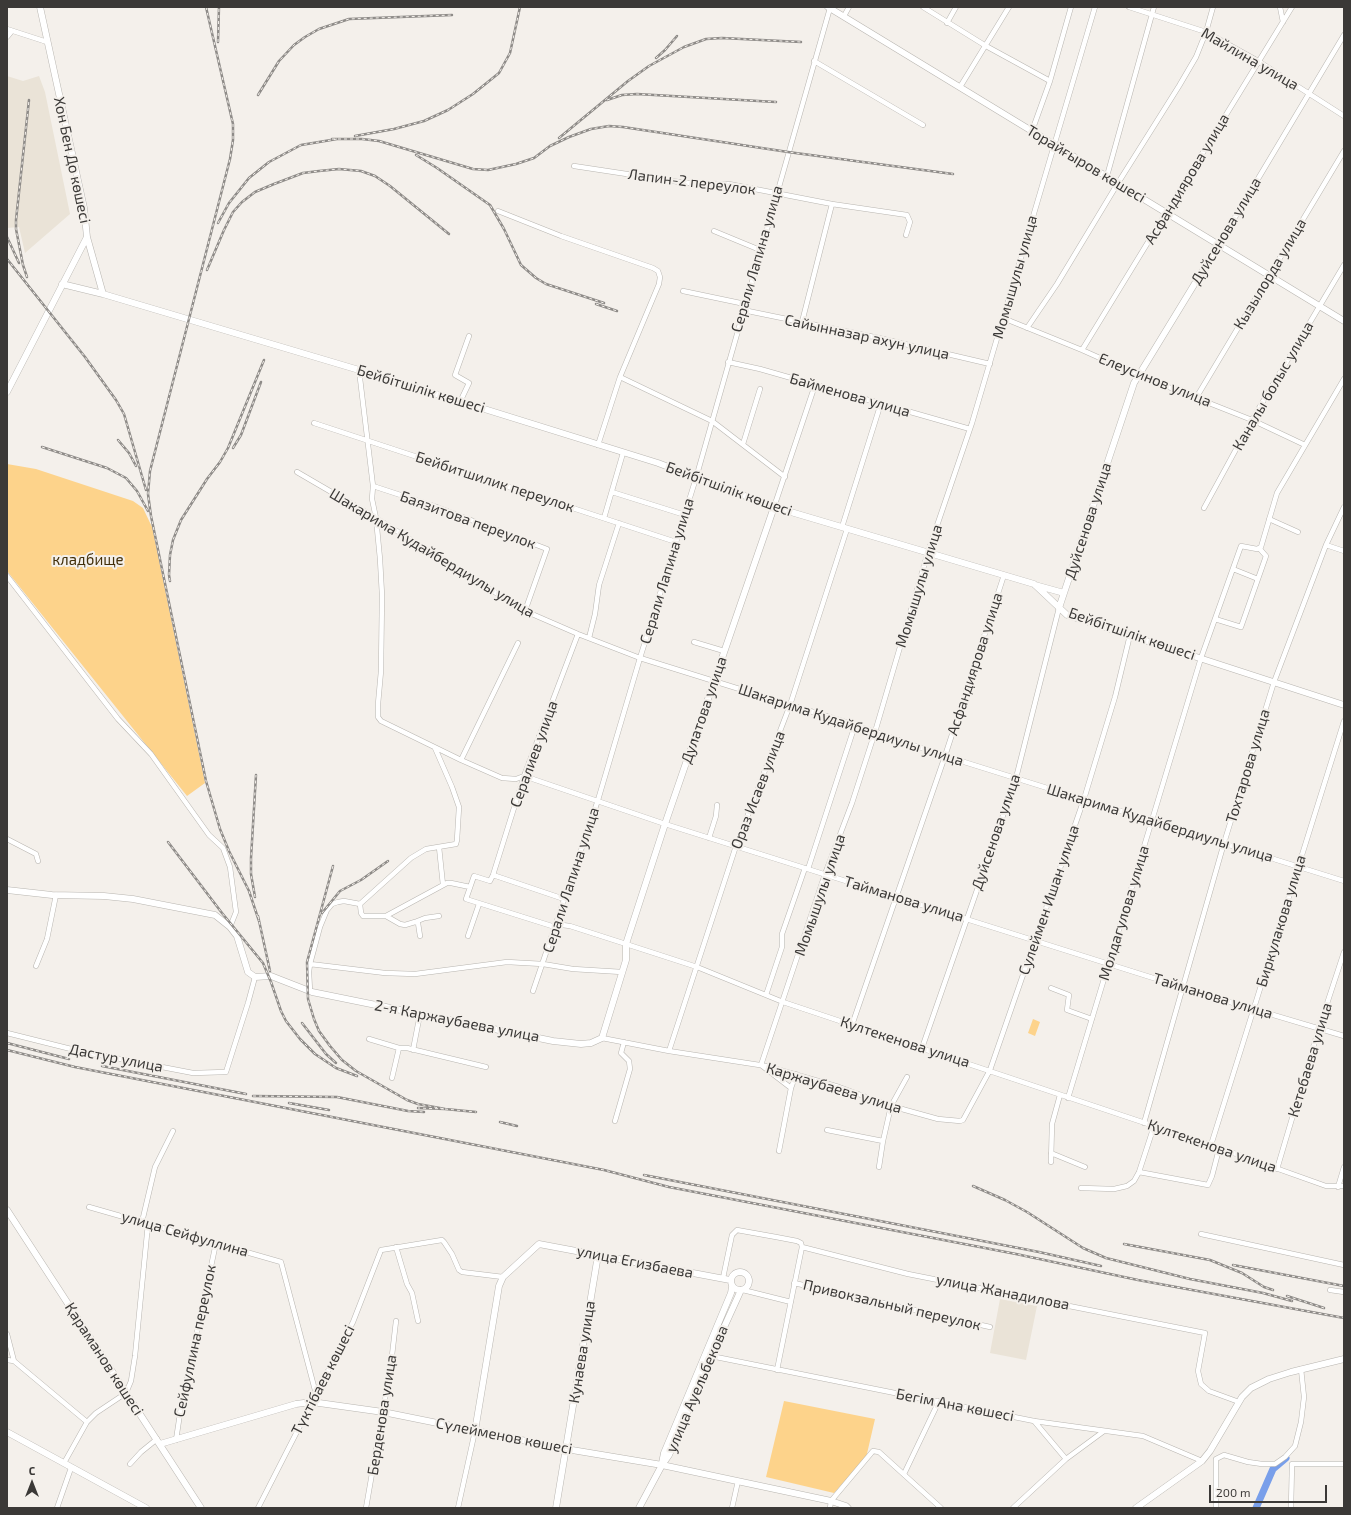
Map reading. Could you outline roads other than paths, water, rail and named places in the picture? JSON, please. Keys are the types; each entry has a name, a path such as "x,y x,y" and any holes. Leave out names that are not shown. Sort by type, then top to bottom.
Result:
{"street":[{"name":"Хон Бен До көшесі","path":"7,392 87,236 84,208 40,7"},
{"name":"Торайғыров көшесі","path":"829,7 1344,321"},
{"name":"Серали Лапина улица","path":"533,991 598,800 640,658 685,515 829,7"},
{"path":"844,16 849,7"},
{"path":"923,7 986,46 1050,81"},
{"path":"947,23 956,7"},
{"path":"960,87 1009,7"},
{"path":"1032,131 1050,81 1071,7"},
{"name":"Момышулы улица","path":"761,1065 825,874 852,803 875,732 928,552 970,429 990,364 1095,7"},
{"name":"Майлина улица","path":"1129,7 1206,32 1258,61 1344,116"},
{"path":"1107,176 1154,7"},
{"path":"1027,328 1057,284 1196,57 1206,32 1213,7"},
{"path":"1280,7 1283,22"},
{"name":"Асфандиярова улица","path":"1082,350 1292,7"},
{"path":"7,37 9,30 47,42"},
{"name":"Дуйсенова улица","path":"922,1048 1016,778 1059,608 1134,383 1344,35"},
{"path":"814,61 923,125"},
{"name":"Кызылорда улица","path":"1196,398 1344,151"},
{"name":"Лапин-2 переулок","path":"574,166 686,183 729,184 832,204 908,215 910,222 906,235"},
{"path":"802,322 832,204"},
{"path":"498,211 561,236 658,271 660,277 659,284 620,377 598,445"},
{"path":"714,231 760,250"},
{"path":"87,236 103,294"},
{"name":"Каналы болыс улица","path":"1204,508 1252,420 1344,265"},
{"name":"Бейбітшілік көшесі","path":"62,284 103,294 359,370 658,463 774,507 1034,584 1067,615 1344,705"},
{"path":"683,291 745,304"},
{"name":"Сайынназар ахун улица","path":"743,310 879,338 990,364"},
{"name":"Елеусинов улица","path":"1003,318 1082,350 1138,375 1252,420 1305,445"},
{"path":"460,402 469,383 455,375 469,336"},
{"name":"Байменова улица","path":"728,362 815,384 970,429"},
{"path":"359,370 368,440 372,499 376,518"},
{"path":"620,377 712,421 785,477"},
{"path":"1215,619 1241,627 1266,556 1259,548 1277,493 1344,379"},
{"name":"Дулатова улица","path":"602,1038 626,960 626,944 665,824 785,477 815,384"},
{"path":"743,444 760,389"},
{"name":"Ораз Исаев улица","path":"668,1051 736,846 790,705 880,403"},
{"name":"Бейбитшилик переулок","path":"314,423 676,542"},
{"path":"604,518 623,453"},
{"name":"Шакарима Кудайбердиулы улица","path":"297,472 376,518 525,611 578,634 640,658 714,680 945,756 1344,881"},
{"name":"Баязитова переулок","path":"372,486 434,506 547,549 525,611"},
{"path":"612,492 685,515"},
{"name":"Тохтарова улица","path":"1144,1123 1224,843 1274,682 1326,545 1344,507"},
{"name":"Тайманова улица","path":"376,518 382,595 381,682 378,704 378,717 381,721 502,778 516,779 524,776 709,838 1109,964 1344,1036"},
{"path":"1269,519 1298,532"},
{"path":"590,638 599,585 619,523"},
{"path":"1326,545 1344,551"},
{"name":"Молдагулова улица","path":"1068,1098 1201,658 1241,546 1259,548"},
{"path":"1233,569 1258,579"},
{"name":"Асфандиярова улица","path":"852,1024 945,756 1004,575"},
{"path":"7,576 118,719 151,754 201,824 223,848 230,867 236,912 230,927"},
{"path":"1034,584 1064,593"},
{"name":"Сералиев улица","path":"493,875 524,776 578,634"},
{"name":"Сулеймен Ишан улица","path":"990,1070 1084,799 1115,697 1130,635"},
{"path":"694,642 724,651"},
{"path":"461,760 518,643"},
{"name":"Биркулакова улица","path":"1211,1145 1344,721"},
{"path":"766,995 782,947 782,934 807,869 855,726"},
{"path":"360,904 411,858 426,849 456,844 459,807 452,787 434,747"},
{"path":"709,838 716,816 717,805"},
{"path":"7,839 36,854 38,861"},
{"path":"439,847 443,885"},
{"path":"360,904 361,913 363,916 386,916 443,885 451,883 470,888 474,876 490,881 493,875 564,899"},
{"name":"Култекенова улица","path":"470,888 466,899 479,904 555,927 562,925 570,926 697,967 783,1002 990,1070 1068,1098 1211,1145 1326,1186 1344,1186"},
{"path":"7,890 56,895 104,896 133,899 215,915 230,927 237,936 248,972 255,977"},
{"path":"36,966 47,939 56,895"},
{"path":"311,992 309,972 310,964 320,927 327,910 332,904 338,902 344,901 360,904"},
{"path":"468,936 479,904"},
{"path":"386,916 400,924 405,925 425,918 439,916"},
{"path":"414,922 418,923 420,936"},
{"name":"Кетебаева улица","path":"1277,1169 1319,1028 1344,952"},
{"path":"310,964 385,973 415,974 507,962 543,964 573,969 622,972"},
{"name":"2-я Каржаубаева улица","path":"255,977 271,976 311,992 553,1041 581,1044 591,1043 602,1038"},
{"name":"Дастур улица","path":"7,1032 80,1051 193,1073 226,1072 255,977"},
{"path":"1051,988 1069,995 1067,1010 1092,1020"},
{"path":"413,1050 420,1014"},
{"name":"Каржаубаева улица","path":"602,1038 668,1051 761,1065 839,1087 891,1106 938,1119 960,1121 963,1120 990,1070"},
{"path":"369,1039 399,1048 486,1067"},
{"path":"615,1121 630,1069 629,1061 621,1052 624,1042"},
{"path":"392,1078 399,1048"},
{"path":"761,1065 790,1088"},
{"path":"779,1151 790,1088 796,1074"},
{"path":"880,1167 883,1141 891,1106 906,1077"},
{"path":"1051,1162 1052,1124 1060,1095"},
{"path":"1081,1188 1114,1189 1127,1186 1134,1181 1139,1172 1154,1126"},
{"path":"827,1130 883,1141"},
{"path":"142,1222 155,1167 173,1131"},
{"path":"1139,1172 1208,1185 1219,1149"},
{"path":"1052,1153 1085,1167"},
{"path":"1338,1187 1344,1167"},
{"name":"улица Сейфуллина","path":"89,1207 281,1262 316,1394"},
{"name":"Қараманов көшесі","path":"7,1210 159,1441 201,1508"},
{"path":"64,1463 86,1422 96,1413 126,1393 131,1381 135,1356 148,1224"},
{"name":"улица Жанадилова","path":"723,1278 732,1235 737,1230 797,1241 801,1243 802,1247 908,1274 1205,1333 1198,1371 1201,1384 1209,1391 1239,1402"},
{"path":"1201,1234 1344,1264"},
{"path":"418,1321 412,1293 407,1284 396,1247 442,1240 448,1248 459,1270 462,1272 503,1277 499,1286 493,1319 476,1432 458,1508"},
{"name":"Сейфуллина переулок","path":"176,1440 181,1407 216,1243"},
{"name":"улица Егизбаева","path":"503,1277 540,1244 730,1280"},
{"name":"Түктібаев көшесі","path":"258,1508 352,1322 381,1250 396,1247"},
{"path":"777,1370 802,1247"},
{"name":"Кунаева улица","path":"556,1508 598,1255"},
{"path":"742,1290 748,1285 748,1278 744,1273 737,1272 730,1280 732,1287 737,1290 791,1302"},
{"name":"Привокзальный переулок","path":"794,1283 990,1327"},
{"name":"улица Ауельбекова","path":"639,1508 662,1465 670,1455 732,1287"},
{"name":"улица Ауельбекова","path":"708,1355 742,1290"},
{"path":"1330,1290 1344,1292"},
{"name":"Берденова улица","path":"366,1508 383,1412 396,1321"},
{"path":"7,1334 14,1361"},
{"name":"Бегім Ана көшесі","path":"708,1355 1034,1421 1143,1436 1202,1461"},
{"path":"1136,1508 1202,1461 1239,1402 1246,1393 1261,1382 1301,1369 1344,1359"},
{"path":"7,1360 14,1361 86,1422"},
{"path":"1216,1459 1224,1455 1248,1462 1275,1464 1285,1457 1295,1446 1301,1422 1304,1397 1301,1369"},
{"path":"904,1474 939,1401"},
{"name":"Сүлейменов көшесі","path":"159,1441 176,1440 296,1404 312,1402 383,1412 476,1432 662,1465 738,1481 830,1505 846,1506 848,1508"},
{"path":"1034,1421 1066,1459"},
{"path":"1013,1508 1066,1459 1104,1431"},
{"path":"7,1432 146,1508"},
{"path":"130,1464 141,1452 159,1441"},
{"path":"830,1505 874,1451 879,1452 941,1508"},
{"path":"1206,1456 1212,1456 1216,1459"},
{"path":"1216,1459 1216,1508"},
{"path":"1291,1508 1292,1464 1344,1464"},
{"path":"57,1508 71,1468"},
{"path":"732,1508 738,1481"}],"waterway":[{"path":"1256,1508 1273,1469 1286,1458"}],"railway":[{"path":"206,7 233,124 233,140 230,159 150,471 148,494 151,516 206,781 220,829 249,891 259,921"},
{"path":"218,42 219,7"},
{"path":"355,136 394,129 424,121 448,110 473,94 499,73 510,53 520,7"},
{"path":"258,95 279,61 294,45 319,29 349,19 452,15"},
{"path":"656,58 677,36"},
{"path":"559,138 628,81 649,66 684,47 706,39 722,38 801,42"},
{"path":"607,100 622,95 637,94 776,102"},
{"path":"27,277 23,265 16,229 16,220 29,100"},
{"path":"332,139 362,139 379,141 473,169 488,170 516,164 534,158 550,146 569,137 591,129 609,126 953,174"},
{"path":"218,223 229,203 249,178 269,162 301,145 337,139"},
{"path":"416,155 490,205 504,229 521,265 536,278 546,284 604,303"},
{"path":"207,270 233,212 242,202 255,192 303,173 339,169 361,171 375,176 390,186 449,234"},
{"path":"7,237 19,263"},
{"path":"7,259 85,357 116,400 124,414 146,490"},
{"path":"596,304 617,311"},
{"path":"170,581 170,555 173,540 181,520 228,448 264,360"},
{"path":"233,448 241,435 261,382"},
{"path":"118,440 129,453 136,466"},
{"path":"42,447 107,468 126,478 137,491 148,511"},
{"path":"255,897 251,874 251,858 256,775"},
{"path":"168,842 222,913 263,963 281,1011 286,1021 300,1039 315,1054 336,1068 357,1076"},
{"path":"322,913 340,891 361,880 388,861"},
{"path":"333,866 307,962 308,999 314,1019 319,1031 330,1046 342,1060 356,1071 407,1100 418,1104 445,1109 418,1108"},
{"path":"258,916 270,971"},
{"path":"302,1023 326,1054 336,1063"},
{"path":"7,1043 69,1059"},
{"path":"7,1050 75,1067 604,1170 669,1187 1016,1254 1138,1280 1344,1318"},
{"path":"102,1066 246,1094"},
{"path":"253,1096 337,1097 408,1111 424,1112"},
{"path":"289,1103 329,1110"},
{"path":"445,1109 476,1112"},
{"path":"500,1122 517,1126"},
{"path":"644,1175 1039,1252 1101,1266"},
{"path":"973,1186 1005,1200 1027,1212 1083,1248 1106,1258 1190,1279 1263,1293 1292,1301"},
{"path":"1124,1244 1210,1260 1242,1273 1264,1287 1273,1290"},
{"path":"1233,1265 1344,1286"},
{"path":"1287,1296 1324,1308"}],"park label":[{"name":"кладбище","path":"88,560"}]}
